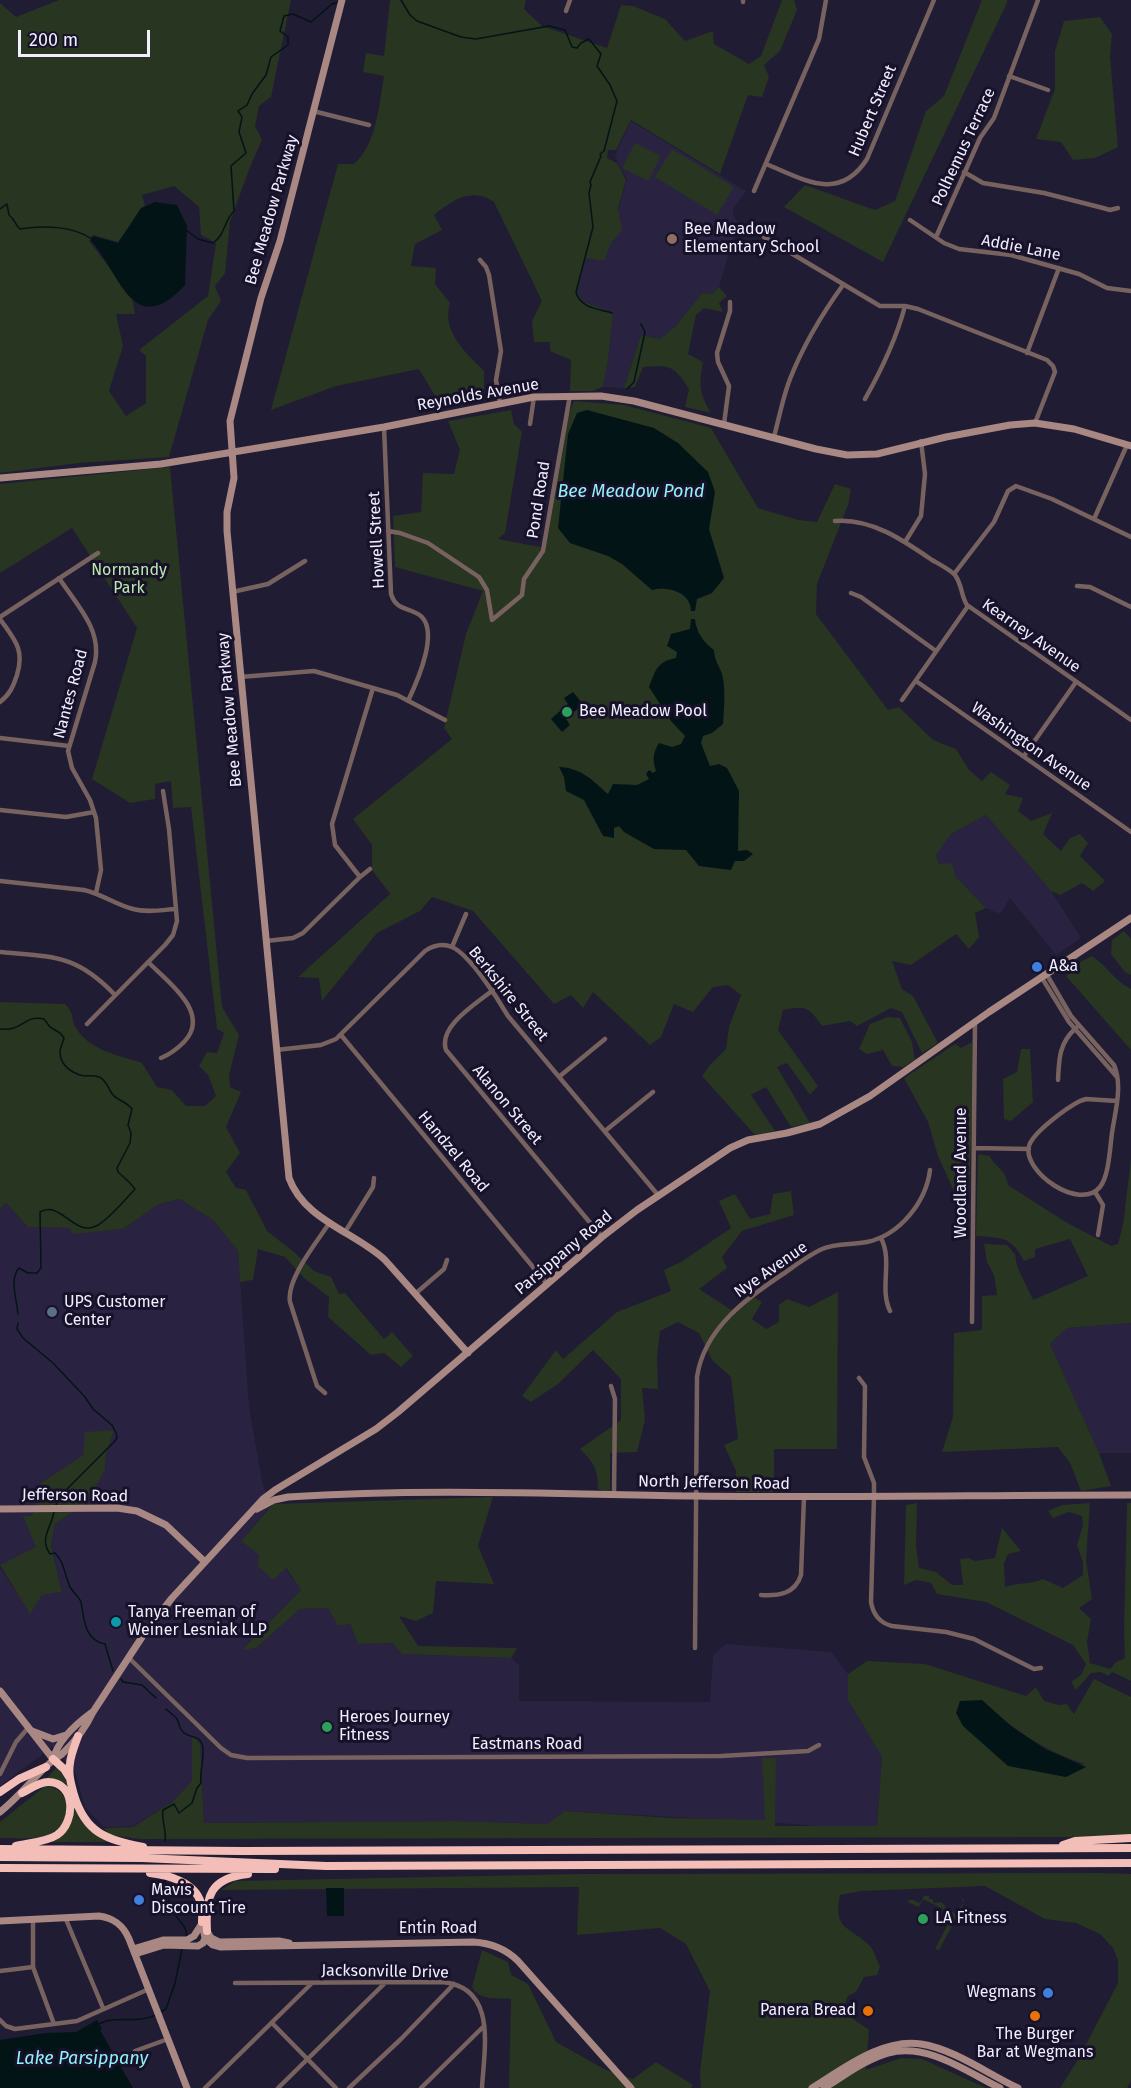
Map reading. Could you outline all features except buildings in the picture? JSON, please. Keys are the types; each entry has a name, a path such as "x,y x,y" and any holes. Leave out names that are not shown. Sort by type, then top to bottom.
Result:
{"highway":[{"path":"75,1734 70,1762 70,1778 80,1812 90,1826 115,1840 160,1851"},
{"path":"53,1759 70,1778"},
{"path":"0,1792 19,1779 46,1767"},
{"path":"0,1849 54,1837 69,1819 70,1800 66,1792 58,1785 51,1782 42,1783 22,1793"},
{"path":"1057,1847 1074,1841 1131,1838"},
{"path":"0,1849 160,1851 1131,1848"},
{"path":"0,1857 142,1858 326,1866 1131,1863"},
{"path":"0,1868 308,1870 326,1866"},
{"path":"111,1868 161,1874 181,1881 199,1899 202,1906 202,1922"},
{"path":"206,1935 208,1900 219,1882 229,1877 261,1873 272,1869"}],"street":[{"path":"567,11 570,0"},
{"path":"754,191 819,39 826,0"},
{"name":"Hubert Street","path":"766,164 803,180 820,184 838,183 857,173 867,159 934,0"},
{"name":"Polhemus Terrace","path":"936,237 980,138 994,118 1038,0"},
{"name":"Bee Meadow Parkway","path":"341,2 280,241 265,282 234,400 229,429 234,478 226,525 232,592 289,1178 307,1206 374,1250 468,1353"},
{"path":"1009,76 1048,90"},
{"path":"313,111 369,125"},
{"path":"964,172 983,183 1044,193 1110,210 1118,208"},
{"name":"Addie Lane","path":"910,220 944,243 959,249 1011,255 1079,274 1107,288 1131,291"},
{"path":"764,237 880,306 905,306 918,309 1047,360 1055,369 1035,423"},
{"path":"480,260 489,275 500,345 496,381 500,403"},
{"path":"1027,353 1059,268"},
{"path":"774,437 797,362 843,285"},
{"path":"724,424 729,386 718,362 717,353 730,311 730,302"},
{"path":"865,399 887,359 898,333 905,306"},
{"name":"Reynolds Avenue","path":"0,477 161,464 384,427 534,397 570,395 618,397 829,452 853,455 877,454 921,441 1010,425 1035,423 1074,429 1129,446"},
{"name":"Pond Road","path":"388,531 428,543 479,577 487,590 492,620 522,595 524,579 543,551 570,395"},
{"path":"530,424 534,397"},
{"name":"Howell Street","path":"384,427 392,596 401,608 421,616 428,630 422,671 408,700"},
{"path":"905,542 921,516 925,474 921,441"},
{"path":"1094,519 1129,446"},
{"path":"834,521 848,520 877,528 905,542 954,574 994,522 1008,491 1013,487 1021,487 1052,499 1131,537"},
{"path":"0,702 7,696 14,684 20,655 15,641 0,618 98,553"},
{"path":"232,592 268,584 305,561"},
{"name":"Kearney Avenue","path":"954,574 968,606 1131,720"},
{"name":"Nantes Road","path":"59,578 90,624 97,646 95,662 69,746 72,768 94,812 101,870 96,892"},
{"path":"1077,586 1090,587 1131,607"},
{"path":"851,593 861,597 936,651"},
{"path":"902,700 968,606"},
{"path":"240,677 314,671 396,695 445,720"},
{"name":"Washington Avenue","path":"916,681 1131,832"},
{"path":"1024,756 1076,682"},
{"path":"360,877 335,845 332,824 373,688"},
{"path":"0,738 69,746"},
{"path":"87,1024 173,935 177,921 169,829 163,791"},
{"path":"0,810 66,817 94,812"},
{"path":"266,941 293,938 303,933 370,869"},
{"path":"0,881 96,892 131,909 153,911 175,909"},
{"path":"452,947 466,914"},
{"name":"Parsippany Road","path":"0,1812 22,1793 53,1759 62,1754 75,1734 87,1725 93,1712 129,1658 172,1598 204,1561 280,1486 376,1429 420,1395 602,1237 658,1195 741,1142 808,1128 832,1118 870,1096 1131,918"},
{"name":"Berkshire Street","path":"276,1050 321,1045 340,1035 428,949 439,945 452,947 493,990 508,1016 658,1195"},
{"path":"0,952 72,962 94,974 115,995"},
{"path":"148,962 186,1000 192,1013 191,1031 187,1038 170,1055 161,1058"},
{"path":"1045,976 1064,1015 1103,1056 1117,1077 1117,1101 1105,1176 1095,1192 1082,1196 1069,1193 1036,1171 1030,1160 1029,1149 1031,1140 1037,1133 1075,1104 1086,1100 1117,1101"},
{"name":"Alanon Street","path":"493,990 448,1030 444,1041 446,1050 602,1237"},
{"name":"Woodland Avenue","path":"972,1322 975,1023"},
{"path":"1058,1080 1063,1042 1077,1027"},
{"name":"Handzel Road","path":"340,1035 547,1284"},
{"path":"560,1076 605,1039"},
{"path":"605,1131 653,1092"},
{"path":"974,1148 1029,1149"},
{"path":"890,1311 886,1299 886,1250 881,1238 898,1227 911,1213 927,1183 930,1170"},
{"path":"345,1232 374,1187 374,1178"},
{"path":"1095,1192 1103,1205 1098,1235"},
{"path":"325,1393 317,1386 289,1294 291,1285 330,1222"},
{"name":"Nye Avenue","path":"695,1648 697,1377 702,1357 728,1317 747,1299 821,1249 881,1238"},
{"path":"416,1294 444,1269 447,1260"},
{"path":"859,1378 866,1386 864,1456 874,1483 873,1610 886,1624 946,1632 974,1640 1034,1669 1041,1668"},
{"path":"611,1386 615,1399 614,1495"},
{"path":"280,1486 297,1496"},
{"path":"280,1486 281,1493 288,1497"},
{"name":"North Jefferson Road","path":"249,1515 269,1502 297,1496 459,1493 804,1497 1131,1495"},
{"path":"761,1594 784,1594 799,1582 804,1497"},
{"name":"Jefferson Road","path":"0,1509 117,1508 137,1511 166,1525 204,1561"},
{"name":"Eastmans Road","path":"129,1658 221,1748 231,1755 247,1758 721,1756 808,1750 819,1745"},
{"path":"0,1691 53,1759"},
{"path":"29,1729 53,1739 75,1734"},
{"path":"0,1774 16,1742 29,1729"},
{"path":"0,1922 103,1916 119,1924 134,1952 187,2088"},
{"path":"65,1917 103,2008"},
{"path":"33,1919 33,1967 54,2024"},
{"path":"134,1952 164,1945 198,1946 203,1944 206,1935 202,1922"},
{"path":"134,1952 163,1940 187,1940 197,1933 202,1922"},
{"name":"Entin Road","path":"206,1935 219,1942 279,1941 291,1944 473,1942 491,1944 502,1948 518,1960 631,2088"},
{"path":"0,1971 33,1967"},
{"name":"Jacksonville Drive","path":"235,1983 442,1982 454,1984 469,1992 478,2001 483,2012 482,2088"},
{"path":"278,2088 385,1983"},
{"path":"205,2088 311,1984"},
{"path":"349,2088 454,1984"},
{"path":"0,2020 6,2026 15,2029 77,2020 149,1989"},
{"path":"272,2023 336,2088"},
{"path":"421,2088 484,2026"},
{"path":"135,2051 168,2039"},
{"path":"824,2088 836,2077 874,2052 896,2045 916,2043 950,2053 1018,2088"},
{"path":"812,2088 883,2055 898,2051 916,2051 945,2060 1000,2088"}],"shaded area":[{"name":"Bee Meadow Elementary School","path":"631,121 746,191 733,209 733,215 738,222 719,287 712,294 702,293 676,326 660,339 641,335 624,388 603,387 613,313 582,301 577,292 586,257 604,261 627,179 615,155"},
{"path":"986,815 1051,891 1081,938 1056,955 1010,898 1000,914 986,908 955,876 939,864 936,854 951,834"},
{"path":"180,1199 214,1221 238,1251 249,1407 262,1482 270,1506 241,1541 259,1555 273,1580 285,1568 301,1590 243,1649 256,1648 300,1609 329,1608 338,1626 350,1624 358,1644 392,1643 402,1654 511,1658 519,1665 519,1701 710,1702 713,1655 726,1644 831,1652 848,1674 848,1700 882,1757 877,1826 830,1827 565,1811 547,1824 457,1821 204,1823 200,1744 192,1737 192,1781 172,1802 133,1826 104,1827 85,1807 75,1771 52,1747 0,1786 0,1567 30,1613 42,1595 62,1592 51,1546 55,1524 87,1503 105,1470 106,1455 114,1430 83,1455 38,1485 37,1506 31,1516 23,1516 37,1547 0,1565 0,1209 6,1203 28,1227 70,1228 72,1233 123,1229 159,1204"},
{"path":"1131,1323 1131,1453 1099,1453 1050,1344 1067,1328"}],"green space":[{"path":"59,0 291,0 271,97 259,106 255,126 262,140 230,222 225,273 215,286 221,301 208,320 169,457 79,463 0,473 0,3 16,17","holes":["174,186 199,207 201,235 216,243 208,296 139,350 146,356 146,403 126,416 109,391 123,346 116,314 135,314 132,297 89,241 93,235 118,242 145,205 142,195"]},
{"path":"390,0 524,0 526,1 524,9 542,26 607,48 621,5 633,6 665,19 685,41 713,31 714,44 749,64 761,56 782,0 794,0 797,10 780,51 764,65 769,77 762,97 748,95 720,174 631,120 616,150 608,150 607,158 617,163 626,180 618,209 622,230 611,243 604,261 586,258 577,292 582,301 613,313 603,387 592,391 570,391 571,360 550,351 550,342 534,342 532,321 542,301 494,202 478,196 470,196 455,200 434,215 442,230 415,244 411,266 436,268 435,284 450,303 448,313 452,332 463,349 484,371 484,395 440,404 419,369 336,386 271,410 338,164 354,164 368,145 376,123 384,76 363,72 366,53 384,56"},
{"path":"982,0 1007,0 1007,3 883,262 784,207 805,185 875,210 895,201 926,111 944,96"},
{"path":"1100,17 1112,34 1110,57 1118,147 1095,158 1073,160 1061,142 1036,139 1055,89 1055,51 1064,21"},
{"path":"635,143 661,156 648,181 624,169 623,166"},
{"path":"672,149 734,187 717,215 655,177"},
{"path":"719,287 727,296 719,303 723,312 704,308 696,315 688,354 703,362 701,389 711,413 685,407 689,389 679,375 670,368 643,367 635,387 624,388 641,335 660,339 676,326 702,293 712,294"},
{"path":"574,401 624,405 711,428 758,508 798,520 817,522 835,484 851,489 848,505 817,584 816,614 888,710 899,707 933,740 956,749 969,770 982,781 991,772 1010,785 1005,794 1023,798 1018,811 1031,821 1052,813 1043,834 1061,851 1070,838 1080,834 1088,843 1080,856 1105,881 1093,891 1082,883 1060,895 1051,891 986,815 951,834 936,855 939,864 952,863 955,876 986,908 975,913 979,937 969,949 956,934 911,965 892,961 902,989 913,996 938,1043 922,1053 902,1012 891,1008 857,1026 850,1021 822,1026 806,1009 783,1010 778,1030 818,1086 810,1095 787,1063 777,1067 810,1123 791,1127 766,1087 751,1095 775,1131 755,1135 702,1076 726,1049 729,1027 741,995 728,985 713,987 693,1012 674,1004 661,1037 650,1045 593,992 583,1008 571,995 554,1004 473,911 432,897 420,911 377,933 322,1001 319,978 298,977 390,894 372,870 372,845 353,819 452,739 444,728 466,634 483,591 395,567 393,516 421,512 423,473 454,474 460,450 448,421 511,410 514,424 522,432 505,533 498,539 545,548 568,415"},
{"name":"Normandy Park","path":"170,467 222,1007 239,1035 229,1075 230,1087 241,1092 226,1127 240,1153 226,1172 236,1188 246,1190 267,1231 314,1271 331,1277 339,1294 345,1293 384,1339 392,1332 413,1356 401,1367 384,1353 371,1355 328,1317 329,1297 304,1278 285,1257 258,1249 253,1280 240,1282 238,1251 214,1221 180,1199 159,1204 123,1229 72,1234 70,1228 28,1227 6,1203 0,1209 0,1002 65,1004 71,1011 76,1028 89,1042 106,1051 142,1063 157,1087 172,1090 186,1106 205,1106 216,1096 208,1075 199,1066 207,1052 217,1053 224,1033 217,1029 191,807 173,808 171,781 155,784 155,799 130,803 92,779 137,628 72,528 0,573 0,484"},
{"path":"1124,931 1131,939 1131,975 1125,972 1111,954 1112,940"},
{"path":"1092,956 1131,989 1131,1050 1066,976 1082,961"},
{"path":"888,1017 900,1018 912,1042 915,1060 903,1067 892,1066 883,1050 867,1054 859,1049 870,1024"},
{"path":"972,1042 973,1089 969,1194 953,1189 938,1156 928,1122 904,1078 955,1044 961,1048"},
{"path":"1021,1049 1030,1049 1033,1102 1011,1121 1004,1119 1003,1079 1017,1072"},
{"path":"978,1154 990,1156 1003,1171 1008,1185 1064,1221 1111,1246 1118,1244 1123,1225 1131,1158 1131,1323 1067,1328 1050,1344 1099,1453 1111,1486 1081,1491 1070,1463 1058,1447 942,1452 953,1417 954,1333 982,1330 982,1296 997,1295 994,1275 987,1262 984,1244 1007,1245 1015,1254 1017,1266 1033,1300 1088,1276 1070,1239 1035,1249 1035,1257 1024,1261 1015,1247 1005,1240 976,1236"},
{"path":"791,1191 794,1215 742,1231 722,1257 727,1268 699,1289 736,1313 754,1297 762,1302 752,1319 766,1329 779,1322 779,1305 787,1299 809,1307 838,1292 837,1449 774,1449 774,1492 736,1492 736,1471 724,1445 738,1439 731,1377 712,1360 699,1333 678,1322 660,1331 657,1357 658,1389 642,1388 645,1420 637,1452 610,1453 610,1493 598,1489 594,1467 580,1449 621,1420 621,1379 593,1350 558,1384 531,1402 522,1396 556,1350 563,1359 617,1312 671,1291 664,1270 681,1262 731,1228 719,1201 735,1194 750,1219 770,1214 773,1194"},
{"path":"114,1430 106,1455 105,1470 87,1503 55,1524 51,1546 62,1592 42,1595 30,1614 0,1565 36,1547 23,1516 31,1516 37,1506 38,1485 83,1455 85,1432"},
{"path":"493,1497 478,1546 494,1584 436,1581 433,1613 416,1621 399,1616 418,1646 517,1648 511,1658 402,1654 392,1643 358,1644 350,1624 338,1626 328,1608 300,1609 256,1648 242,1650 301,1590 286,1568 273,1580 258,1566 259,1555 241,1541 273,1504"},
{"path":"917,1503 916,1546 919,1568 936,1572 952,1585 963,1585 960,1559 969,1558 975,1561 995,1558 1002,1528 1021,1551 1008,1554 1004,1564 1005,1587 1043,1579 1063,1588 1083,1575 1083,1562 1077,1545 1083,1525 1082,1516 1069,1512 1053,1518 1048,1511 1062,1505 1090,1503 1086,1560 1092,1599 1079,1608 1091,1619 1087,1642 1090,1663 1110,1669 1116,1662 1125,1658 1127,1503 1131,1503 1131,1681 1112,1672 1108,1676 1101,1672 1091,1673 1076,1690 1071,1682 1081,1675 1086,1664 1073,1645 986,1602 937,1594 931,1583 916,1580 904,1585 906,1505"},
{"path":"867,1661 925,1664 1026,1696 1036,1687 1044,1701 1059,1705 1067,1704 1074,1714 1094,1679 1131,1697 1131,1835 1086,1837 140,1839 110,1835 104,1828 133,1827 172,1802 192,1781 192,1736 200,1744 204,1823 457,1821 547,1824 565,1811 671,1818 765,1820 762,1758 776,1758 775,1826 877,1826 882,1757 848,1700 848,1674","holes":["982,1700 1017,1730 1043,1746 1085,1764 1008,1766"]},
{"path":"57,1767 65,1779 81,1820 86,1827 107,1842 50,1842 60,1836 70,1797 46,1779"},
{"path":"44,1787 59,1791 64,1796 67,1811 62,1826 44,1836 0,1838 0,1822"},
{"path":"579,1874 1131,1874 1131,2081 1127,2088 1060,2088 1079,2058 1118,1983 1118,1960 1113,1948 1100,1934 1076,1923 1045,1919 985,1886 861,1891 840,1895 838,1906 844,1926 869,1945 880,1967 877,1975 864,1977 856,1992 848,1996 842,2011 869,2030 866,2070 901,2058 922,2059 986,2088 701,2088 700,2072 710,1991 686,1944 660,1928 577,1935 579,1887 221,1890 235,1881"},
{"path":"924,1896 929,1896 934,1903 942,1902 947,1909 956,1914 963,1903 962,1898 964,1900 963,1905 939,1950 935,1949 953,1914 923,1899 919,1907 908,1902 908,1900 913,1900 920,1903"},
{"path":"482,1950 508,1962 511,1975 528,1984 556,2042 606,2070 633,2079 656,2062 693,2085 691,2088 509,2088 511,1999 484,1997 472,1987"}],"water":[{"path":"155,202 177,205 187,226 185,285 167,301 152,307 140,304 129,296 91,241 93,236 118,243 141,208"},
{"name":"Bee Meadow Pond","path":"587,410 654,428 678,443 708,472 715,492 709,529 724,578 712,593 697,599 695,611 691,611 690,604 683,595 671,590 652,590 622,564 608,556 570,543 558,528 568,434 577,413"},
{"path":"691,619 695,619 701,637 714,650 724,686 723,724 712,733 703,736 701,743 710,766 719,764 727,768 739,791 738,851 747,850 753,854 744,861 735,861 731,870 699,866 686,850 654,849 624,832 619,826 614,828 614,838 603,836 584,800 566,791 564,777 559,767 580,772 608,794 613,784 637,785 649,779 646,774 649,770 653,773 656,771 654,756 659,743 672,747 681,744 685,736 671,721 649,687 658,667 676,658 677,652 667,646 671,634 690,629"},
{"name":"Bee Meadow Pool","path":"573,692 583,704 566,719 570,725 562,732 551,719 568,704 564,698"},
{"path":"982,1700 1011,1726 1045,1749 1086,1767 1066,1777 1008,1766 963,1726 956,1713 960,1701"},
{"path":"326,1888 344,1888 344,1916 327,1916"},
{"name":"Lake Parsippany","path":"97,2020 102,2029 100,2030 133,2088 0,2088 0,2040 46,2033 76,2032"}],"waterway":[{"path":"401,0 410,15 417,21 461,37 476,39 549,26 565,30 572,47 577,48 589,39 601,54 597,66 610,85 617,101 604,151 600,154 590,182 593,227 576,292 585,305 612,313"},
{"path":"186,230 198,239 213,243 220,236 234,211 231,166 246,153 239,132 242,117 238,111 247,105 266,75 271,57 288,45 288,37 280,31 284,16 293,14 311,22 332,4 339,2"},
{"path":"0,209 7,204 9,215 20,229 38,227 67,229 92,239"},
{"path":"627,389 634,382 645,332 641,324"},
{"path":"0,1029 14,1028 32,1019 44,1019 64,1038 60,1050 62,1061 68,1068 80,1075 102,1078 113,1095 132,1109 128,1125 131,1133 130,1143 117,1168 118,1172 135,1189 105,1220 88,1228 81,1227 55,1211 40,1212 41,1268 37,1273 28,1273 19,1268 16,1273 14,1290 18,1314"},
{"path":"18,1323 17,1329 23,1338 53,1363 85,1397 93,1409 112,1425 116,1433 117,1438 114,1442 58,1498 56,1505"},
{"path":"54,1512 46,1538 47,1549 50,1554 55,1553 60,1560 70,1587 81,1602 86,1628 93,1638 105,1644 113,1671"},
{"path":"121,1679 123,1682 142,1685 156,1698"},
{"path":"165,1841 163,1810 174,1804 179,1813 192,1803 201,1783 203,1752 201,1741 183,1732 177,1719 166,1709"},
{"path":"165,1880 171,1907 185,1928 187,1936"},
{"path":"160,2012 166,2009 175,1983 182,1949"},
{"path":"99,2024 105,2021 142,2019 156,2015"}],"place":[{"name":"Bee Meadow Elementary School","path":"672,239"},
{"name":"Bee Meadow Pool","path":"567,712"},
{"name":"A&a","path":"1037,967"},
{"name":"UPS Customer Center","path":"52,1312"},
{"name":"Tanya Freeman of Weiner Lesniak LLP","path":"116,1622"},
{"name":"Heroes Journey Fitness","path":"327,1727"},
{"name":"Mavis Discount Tire","path":"139,1900"},
{"name":"LA Fitness","path":"923,1919"},
{"name":"Wegmans","path":"1048,1993"},
{"name":"Panera Bread","path":"868,2011"},
{"name":"The Burger Bar at Wegmans","path":"1035,2016"}]}
